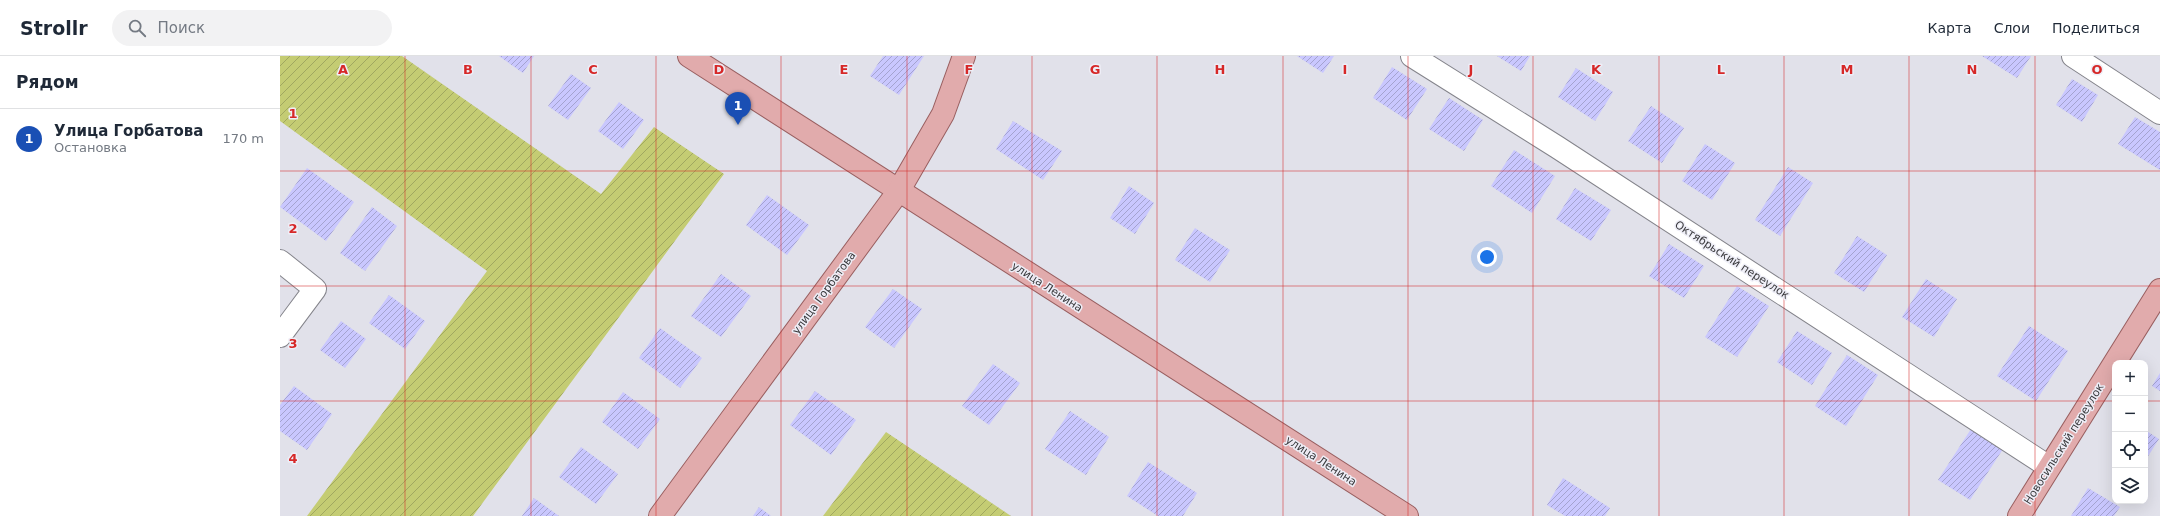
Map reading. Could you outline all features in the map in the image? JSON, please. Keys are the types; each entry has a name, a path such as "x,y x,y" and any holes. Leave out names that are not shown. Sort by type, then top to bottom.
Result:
{"main road":[{"name":"улица Ленина","path":"689,56 898,192 1407,516"},
{"name":"улица Горбатова","path":"660,516 898,192 943,114 964,56"},
{"name":"Новосильский переулок","path":"2019,516 2160,290"}],"street":[{"name":"Октябрьский переулок","path":"1412,56 1564,152 2049,468"},
{"path":"2073,56 2160,113"},
{"path":"280,261 315,289 280,336"}],"green space":[{"path":"280,56 402,56 601,194 654,127 724,174 473,516 307,516 487,271 280,121"},
{"path":"886,432 1011,516 823,516"}],"building":[{"path":"499,56 534,56 523,73"},
{"path":"883,56 924,56 899,95 870,76"},
{"path":"1297,56 1334,56 1323,73"},
{"path":"1497,56 1530,56 1521,71"},
{"path":"1982,56 2031,56 2017,78"},
{"path":"1392,67 1427,89 1407,120 1373,98"},
{"path":"1576,68 1613,92 1595,121 1558,97"},
{"path":"571,74 591,88 568,120 548,106"},
{"path":"2072,79 2098,95 2082,122 2056,105"},
{"path":"1449,98 1483,120 1464,151 1429,129"},
{"path":"619,102 644,120 623,149 598,131"},
{"path":"1651,106 1684,128 1662,163 1628,141"},
{"path":"2135,117 2160,132 2160,170 2118,144"},
{"path":"1013,121 1062,151 1043,180 996,149"},
{"path":"1705,144 1735,163 1712,200 1682,181"},
{"path":"1514,150 1555,176 1532,213 1491,186"},
{"path":"1788,167 1813,183 1780,236 1755,220"},
{"path":"307,168 354,202 326,241 280,207"},
{"path":"1129,186 1154,203 1135,234 1110,218"},
{"path":"1575,188 1611,210 1591,241 1556,219"},
{"path":"767,195 809,225 787,255 746,225"},
{"path":"372,207 397,226 365,271 340,253"},
{"path":"1195,228 1230,250 1210,282 1175,260"},
{"path":"1857,236 1887,255 1864,292 1834,273"},
{"path":"1669,244 1704,266 1684,298 1649,276"},
{"path":"721,274 751,296 721,337 691,316"},
{"path":"1926,279 1957,299 1934,337 1902,317"},
{"path":"1737,286 1769,306 1737,357 1705,337"},
{"path":"893,289 922,309 894,348 865,327"},
{"path":"389,295 425,321 405,349 369,323"},
{"path":"341,321 366,339 345,368 320,350"},
{"path":"2029,326 2068,351 2036,401 1997,376"},
{"path":"660,328 702,358 680,388 639,358"},
{"path":"1797,331 1832,353 1812,385 1777,362"},
{"path":"1847,355 1878,375 1846,426 1815,406"},
{"path":"993,364 1020,383 989,425 962,406"},
{"path":"2160,373 2160,391 2152,386"},
{"path":"294,386 332,414 307,450 280,431 280,405"},
{"path":"815,391 856,420 831,455 790,425"},
{"path":"623,392 660,419 638,449 602,422"},
{"path":"1070,411 1109,437 1086,475 1045,449"},
{"path":"1971,429 2003,449 1970,500 1938,480"},
{"path":"2148,432 2159,439 2148,456"},
{"path":"581,447 618,474 596,504 559,477"},
{"path":"1148,462 1197,493 1183,516 1158,516 1127,496"},
{"path":"1563,478 1610,508 1605,516 1565,516 1547,505"},
{"path":"2088,488 2112,502 2112,504 2120,507 2114,516 2071,516"},
{"path":"534,498 559,516 522,516"},
{"path":"759,507 771,516 753,516"}],"place":[{"name":"Улица Горбатова","path":"738,125"}]}
